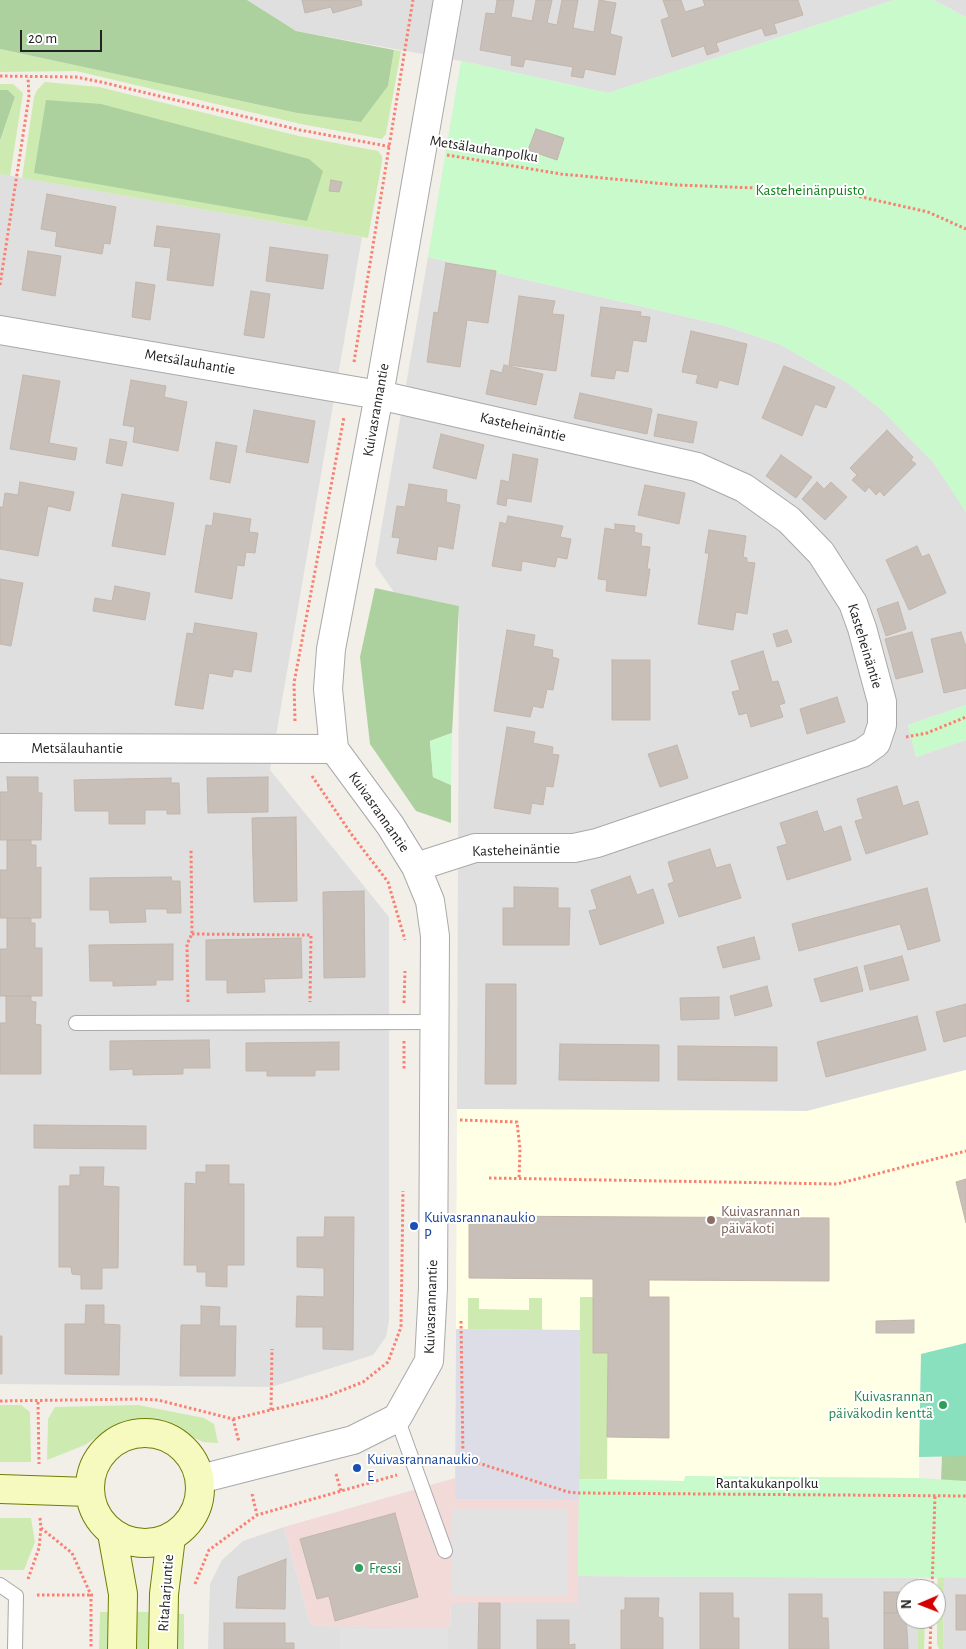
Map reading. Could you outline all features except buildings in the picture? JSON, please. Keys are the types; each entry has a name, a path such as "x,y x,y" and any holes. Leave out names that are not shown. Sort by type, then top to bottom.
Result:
{"street":[{"name":"Kuivasrannantie","path":"397,1418 429,1361 433,1288 435,936 430,901 416,866 390,825 334,749 328,689 331,649 379,395 448,0"},
{"name":"Metsälauhantie","path":"0,330 379,395"},
{"name":"Kasteheinäntie","path":"379,395 697,467 744,488 789,520 821,553 853,603 882,702 882,725 876,743 862,752 597,843 574,848 475,848 416,866"},
{"name":"Metsälauhantie","path":"0,748 334,749"},
{"path":"200,1479 354,1440 397,1418"},
{"path":"148,1432 166,1436 182,1446 194,1461 200,1479 200,1496 194,1513 185,1527 171,1537 156,1542 141,1543 126,1540 112,1533 101,1522 93,1508 89,1492 91,1474 99,1456 112,1443 129,1434 148,1432"},
{"path":"0,1489 89,1492"},
{"path":"112,1533 123,1594 122,1649"},
{"name":"Ritaharjuntie","path":"163,1649 164,1594 171,1537"}],"lane":[{"path":"76,1023 434,1022"},
{"path":"397,1418 445,1551"},
{"path":"0,1585 16,1596 15,1649"}],"path":[{"path":"349,390 413,0"},
{"name":"Metsälauhanpolku","path":"0,76 76,77 300,130 561,174 677,185 835,191 928,212 966,229"},
{"path":"0,286 29,96 28,77"},
{"path":"876,743 927,733 966,717"},
{"path":"297,750 352,835 388,882 406,940 405,949"},
{"path":"188,1023 187,944 192,934 191,849"},
{"path":"192,934 311,935 310,1023"},
{"path":"404,1079 403,1022 405,967"},
{"path":"434,1116 458,1120 517,1122 520,1149 519,1179"},
{"path":"489,1178 837,1184 966,1151"},
{"path":"0,1401 38,1402 139,1399 181,1405 233,1418 325,1397 355,1385 388,1362 401,1327 403,1189"},
{"path":"272,1349 272,1410"},
{"path":"16,1596 31,1576 39,1548 41,1528 38,1402"},
{"path":"195,1586 210,1550 257,1515 233,1418"},
{"path":"336,1474 340,1492"},
{"name":"Rantakukanpolku","path":"568,1492 966,1496"},
{"path":"932,1579 935,1496"},
{"path":"41,1528 72,1553 91,1595 91,1649"},
{"path":"930,1649 931,1629"}],"shaded area":[{"path":"247,0 894,0 608,93 461,61 296,31"},
{"path":"933,0 966,0 966,17"},
{"path":"0,174 362,237 270,770 389,917 389,1320 386,1337 373,1355 271,1387 0,1384"},
{"path":"428,257 726,326 779,344 846,382 882,410 933,462 959,500 966,512 966,705 908,725 916,757 966,740 966,1070 807,1111 457,1109 459,606 394,592 375,565"},
{"name":"Kuivasrannan päiväkoti","path":"966,1070 966,1343 921,1354 919,1478 685,1476 685,1481 579,1479 580,1330 456,1329 457,1109 807,1111"},
{"path":"456,1329 580,1330 579,1500 455,1499"},
{"path":"455,1478 455,1499 579,1500 578,1603 451,1603 450,1628 311,1626 284,1527"},
{"path":"451,1510 568,1510 568,1595 451,1595"},
{"path":"284,1527 311,1626 450,1627 451,1603 578,1603 578,1576 918,1578 896,1579 896,1629 918,1629 918,1649 208,1649 210,1584 222,1560 243,1541"},
{"path":"966,1578 966,1649 943,1649 943,1629 946,1629 946,1579 944,1579"},
{"path":"340,1628 448,1628 448,1649 340,1649"}],"green space":[{"path":"0,0 247,0 296,31 394,50 388,86 361,122 297,113 0,49"},
{"name":"Kasteheinänpuisto","path":"894,0 933,0 966,17 966,512 933,462 882,410 846,382 779,344 726,326 428,257 461,61 608,93"},
{"path":"0,49 297,113 361,122 388,86 394,50 401,51 386,134 382,139 301,124 76,71 0,72"},
{"path":"45,82 99,87 299,136 378,151 382,156 382,162 368,238 22,178 34,97 37,90"},
{"path":"0,84 13,84 23,93 10,176 0,174 0,142 15,97 8,90 0,90"},
{"path":"0,90 8,90 15,97 0,141"},
{"path":"46,100 101,104 309,159 323,171 307,221 34,173"},
{"path":"375,588 459,606 452,733 430,741 433,777 451,785 451,823 416,811 370,744 360,657"},
{"path":"966,705 966,740 916,757 908,725"},
{"path":"452,733 451,785 433,777 430,741"},
{"path":"580,1297 593,1297 593,1353 608,1353 607,1479 579,1479"},
{"path":"468,1298 479,1298 479,1309 529,1310 529,1298 542,1298 542,1330 468,1329"},
{"name":"Kuivasrannan päiväkodin kenttä","path":"966,1343 966,1456 919,1457 921,1354"},
{"path":"0,1405 21,1405 30,1412 31,1462 0,1462"},
{"path":"138,1405 204,1418 214,1424 218,1443 203,1442 165,1424 139,1419 115,1425 85,1445 47,1460 48,1419 55,1407"},
{"path":"942,1456 966,1456 966,1481 941,1481"},
{"path":"685,1476 919,1478 966,1481 966,1578 578,1576 579,1479 684,1481"},
{"path":"0,1518 31,1518 35,1542 24,1570 0,1570"},
{"path":"938,1518 966,1578 938,1579"},
{"path":"100,1612 110,1612 110,1649 99,1649"},
{"path":"130,1612 153,1612 153,1649 129,1649"},
{"path":"173,1614 184,1614 184,1649 173,1649"},
{"path":"918,1629 925,1629 924,1649 918,1649"},
{"path":"937,1629 943,1629 943,1649 939,1649 937,1644"}],"place":[{"name":"Kuivasrannan päiväkoti","path":"711,1220"},
{"name":"Kuivasrannanaukio P","path":"414,1226"},
{"name":"Kuivasrannan päiväkodin kenttä","path":"943,1405"},
{"name":"Kuivasrannanaukio E","path":"357,1468"},
{"name":"Fressi","path":"359,1568"}]}
